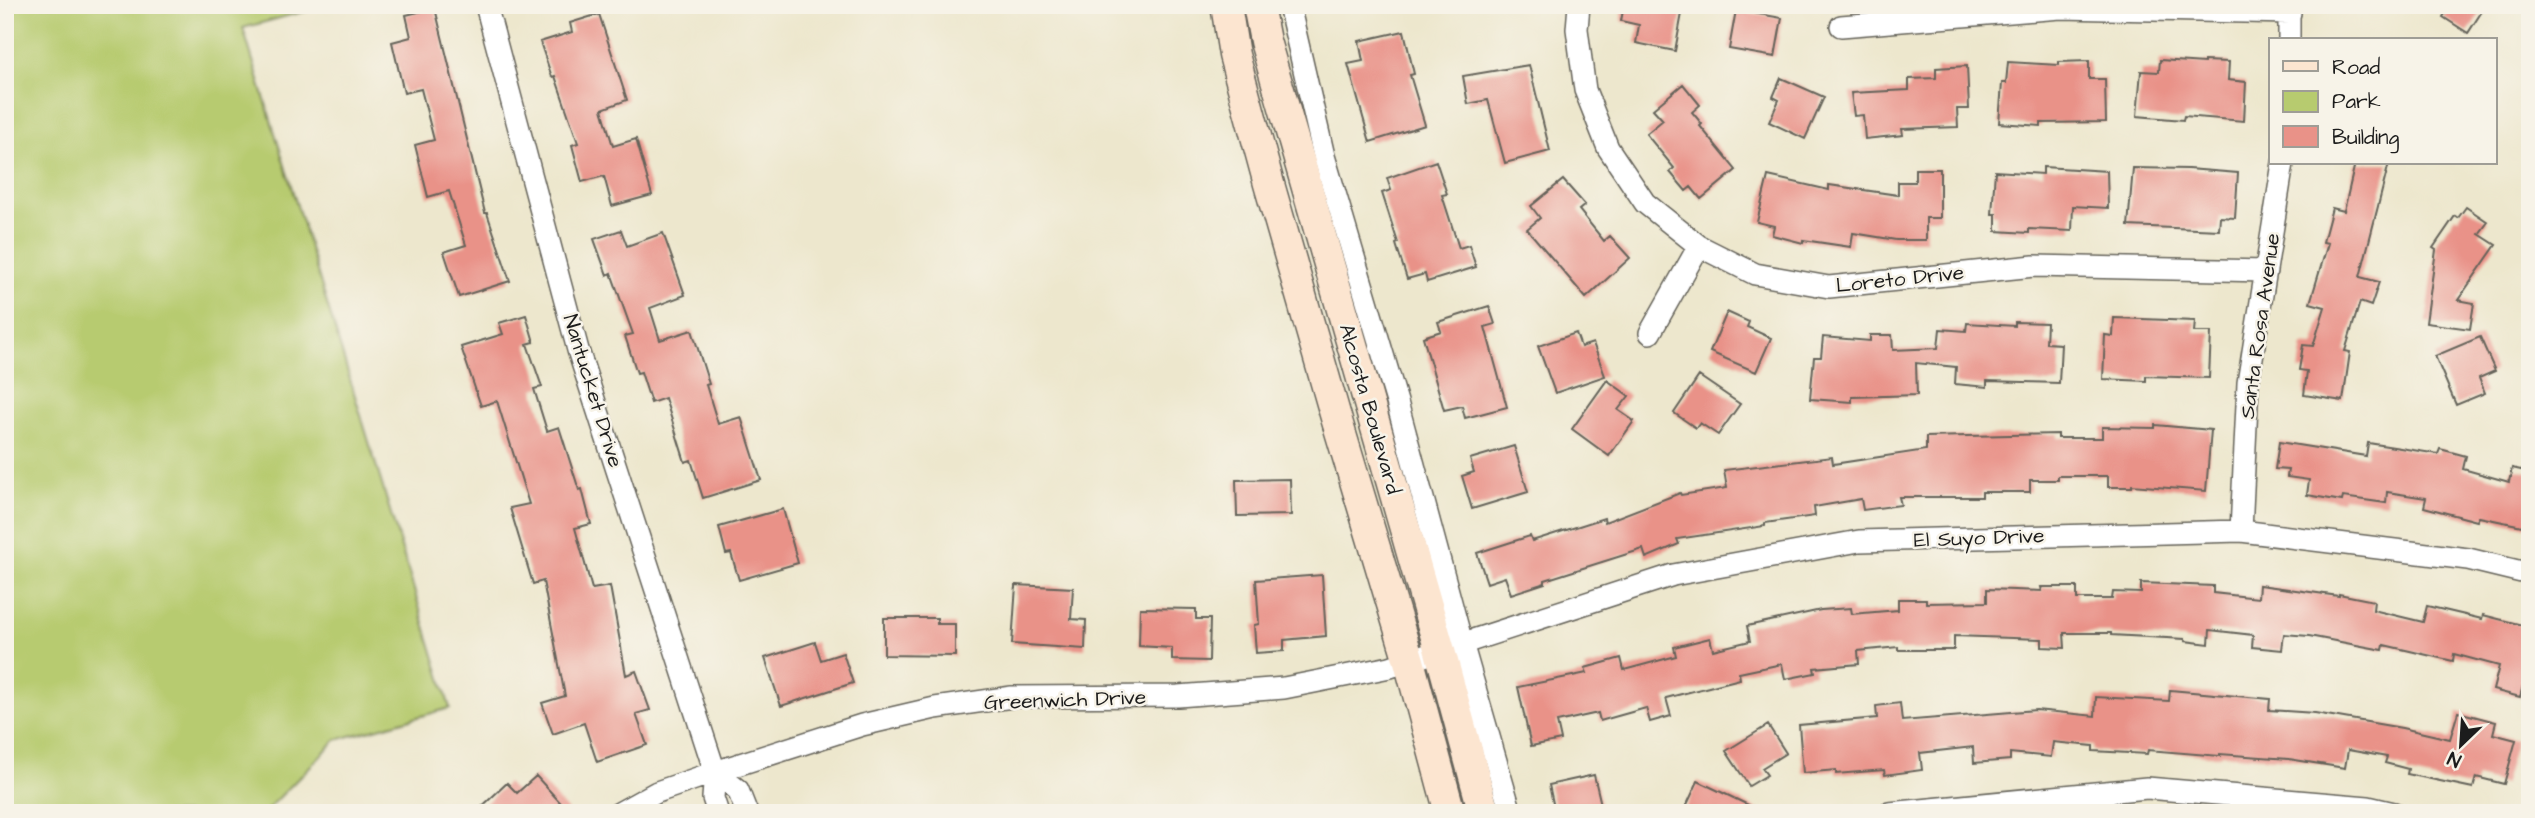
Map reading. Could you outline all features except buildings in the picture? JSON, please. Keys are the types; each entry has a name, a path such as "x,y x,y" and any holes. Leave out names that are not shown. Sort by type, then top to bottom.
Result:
{"main road":[{"name":"Alcosta Boulevard","path":"1226,5 1234,55 1269,184 1409,661 1450,813"},
{"name":"Alcosta Boulevard","path":"1258,5 1265,41 1451,647 1484,813"}],"street":[{"name":"Nantucket Drive","path":"486,5 578,350 715,772 713,797 718,813"},
{"name":"Alcosta Boulevard","path":"1289,5 1324,156 1397,402 1451,647 1511,813"},
{"name":"Loreto Drive","path":"1579,5 1577,29 1585,90 1608,148 1645,203 1699,247 1755,274 1829,287 2034,266 2266,271"},
{"path":"1841,26 2061,8 2289,9 2289,38"},
{"name":"Santa Rosa Avenue","path":"2241,531 2248,383 2283,164"},
{"path":"1650,333 1699,247"},
{"name":"El Suyo Drive","path":"1451,647 1673,575 1859,541 2241,531 2468,559 2530,574"},
{"name":"Greenwich Drive","path":"620,813 657,793 715,772 862,725 935,708 1012,697 1178,696 1284,688 1383,669 1451,647"},
{"name":"Nantucket Drive","path":"715,772 738,790 747,813"},
{"path":"1889,813 2147,788 2368,807 2394,813"}],"green space":[{"path":"5,5 328,5 243,28 450,708 336,740 264,813 5,813"}]}
